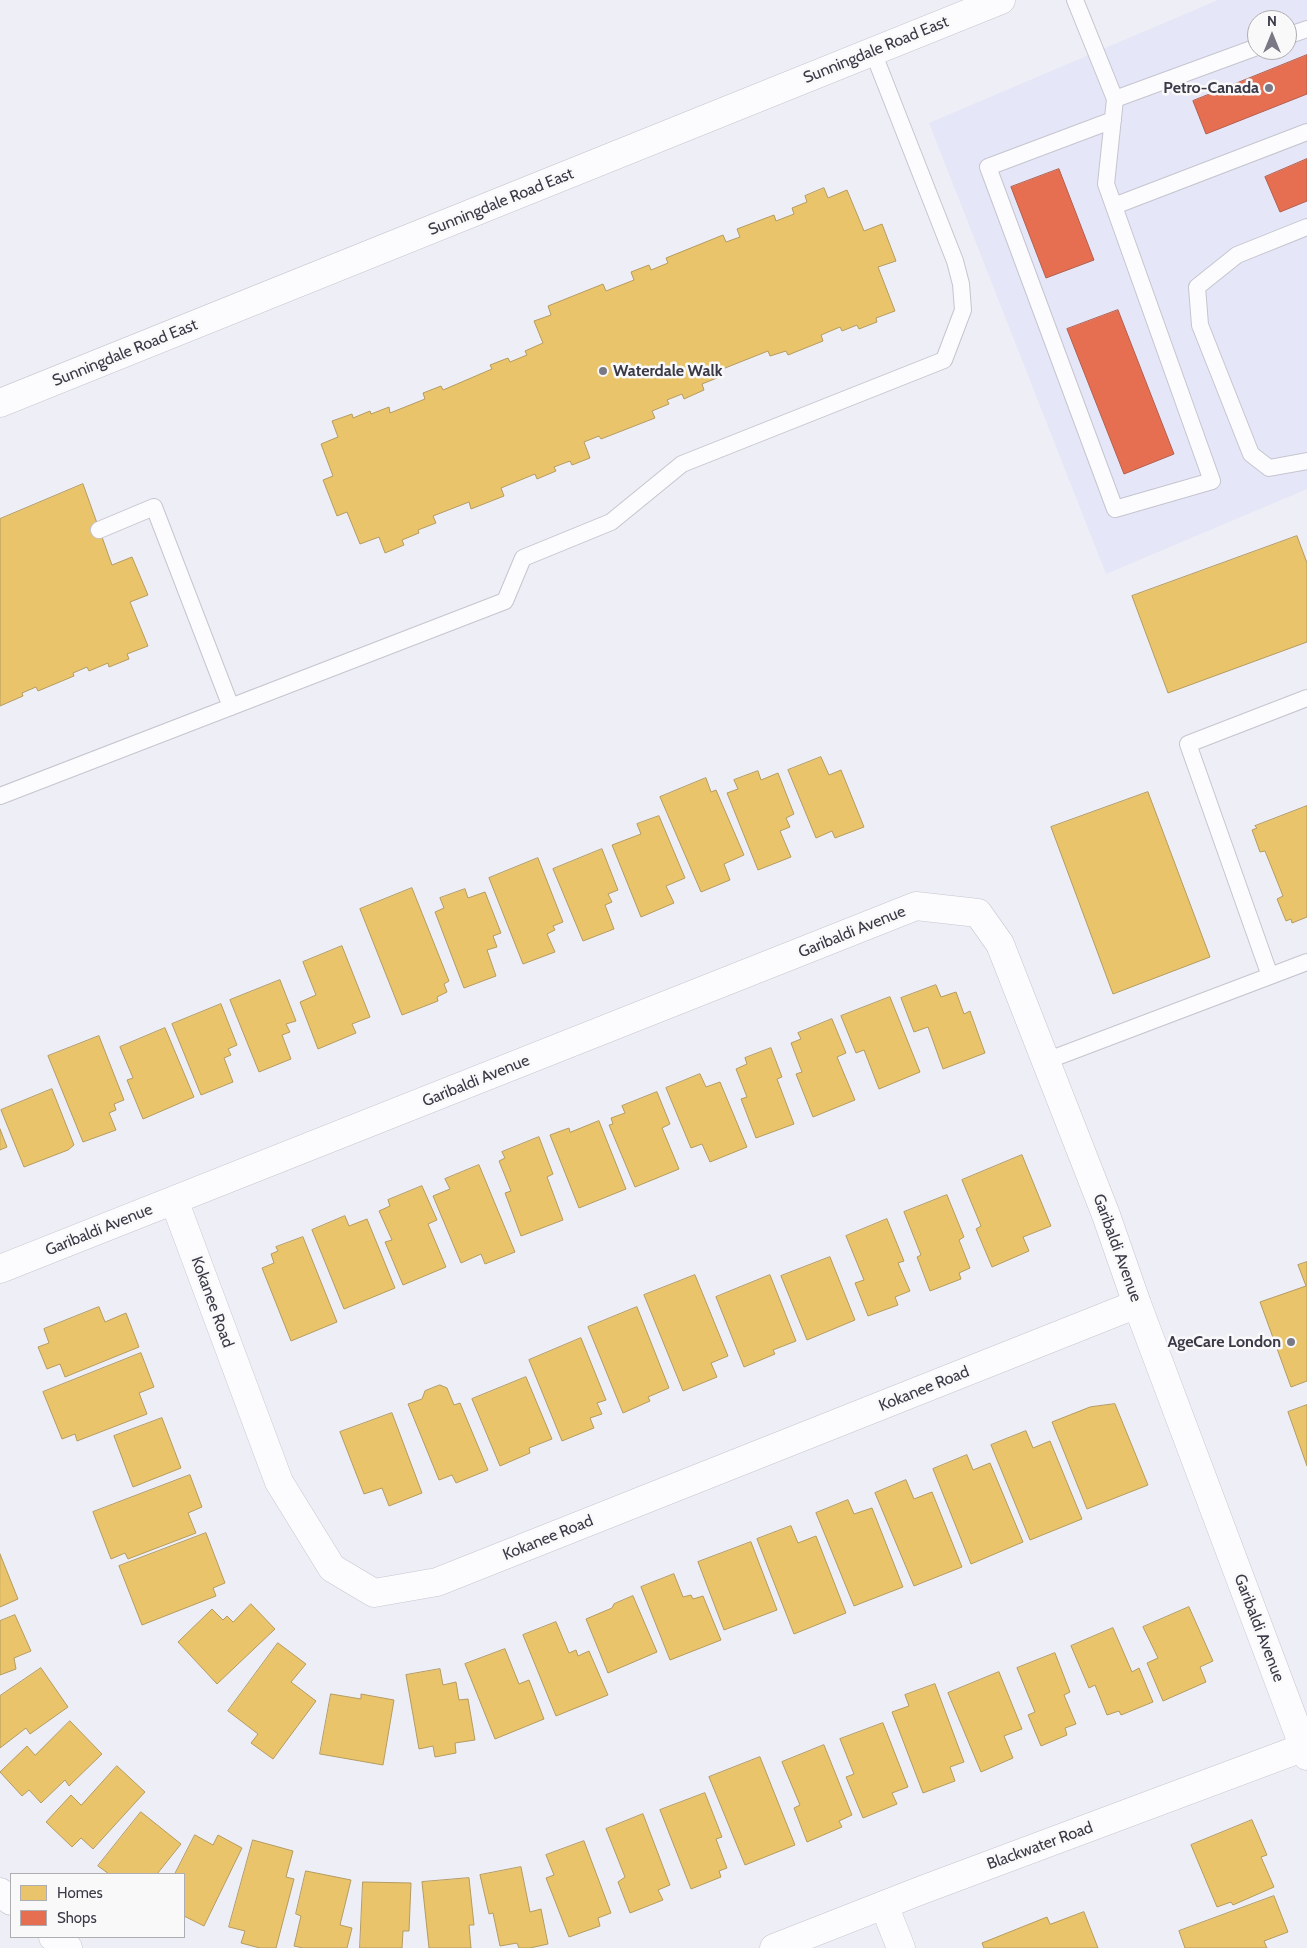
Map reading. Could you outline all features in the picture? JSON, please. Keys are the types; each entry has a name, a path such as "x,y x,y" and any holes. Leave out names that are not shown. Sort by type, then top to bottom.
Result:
{"street":[{"name":"Sunningdale Road East","path":"0,403 1001,0"},
{"name":"Garibaldi Avenue","path":"0,1269 916,906 978,913 1000,944 1046,1061 1106,1215 1137,1304 1306,1750"},
{"name":"Kokanee Road","path":"174,1200 279,1482 332,1568 374,1593 437,1582 1137,1304"},
{"name":"Blackwater Road","path":"774,1948 884,1905 1306,1750"},
{"path":"0,1892 10,1900"},
{"path":"884,1905 901,1948"},
{"path":"54,1938 68,1948"}],"lane":[{"path":"1075,0 1115,99 1113,120 1106,184 1212,480 1114,509 988,167 1113,120"},
{"path":"1115,99 1247,51"},
{"path":"0,796 505,601 523,558 611,522 682,464 944,360 963,310 961,284 955,262 873,52"},
{"path":"1114,206 1307,132"},
{"path":"1307,227 1237,255 1197,287 1200,325 1251,454 1269,468 1307,460"},
{"path":"99,530 154,508 231,707"},
{"path":"1270,976 1188,744 1307,698"},
{"path":"1046,1061 1307,962"}],"shaded area":[{"path":"1218,0 1307,0 1307,489 1106,574 929,123"}],"building: Homes":[{"name":"Waterdale Walk","path":"824,188 828,198 847,190 864,231 882,224 896,261 878,267 895,311 876,318 877,322 859,329 857,325 842,331 840,327 821,335 823,341 788,355 786,351 770,356 768,351 715,372 717,378 702,384 704,390 684,399 682,394 667,400 669,404 652,411 655,418 601,439 599,436 584,442 590,458 572,465 570,461 554,467 556,471 537,479 535,474 501,488 504,496 471,509 469,502 433,516 436,523 418,530 419,533 402,540 404,545 385,553 379,537 360,544 347,512 337,516 323,480 333,476 321,444 338,437 332,421 352,414 353,418 370,411 371,414 389,407 390,413 425,399 423,393 441,386 443,390 492,369 490,365 508,358 510,362 527,355 525,351 543,343 534,321 551,315 548,306 603,284 606,291 634,280 631,272 649,265 651,270 668,263 666,258 723,235 726,242 740,237 737,229 774,215 776,221 794,214 792,208 807,202 805,196"},
{"path":"83,484 112,565 132,557 148,595 130,602 148,646 127,654 129,659 109,667 108,663 89,671 87,667 73,673 74,676 38,691 36,687 22,693 23,696 0,706 0,519"},
{"path":"1297,536 1307,563 1307,642 1168,693 1132,596"},
{"path":"821,757 829,775 841,770 864,827 835,838 832,831 816,838 788,770"},
{"path":"758,771 761,780 778,773 794,814 786,818 790,827 780,831 791,857 758,870 727,793 738,789 734,780"},
{"path":"706,778 711,792 716,790 744,855 724,864 730,880 701,892 660,797"},
{"path":"1148,792 1210,957 1113,994 1051,827"},
{"path":"1307,806 1307,917 1292,923 1291,919 1286,921 1277,899 1283,896 1265,851 1260,852 1252,830 1257,828 1255,826"},
{"path":"659,816 685,878 666,886 674,903 641,917 612,845 641,834 637,824"},
{"path":"602,849 618,890 608,894 612,902 605,905 614,929 583,941 553,869"},
{"path":"538,858 563,922 553,926 555,930 547,934 555,952 523,964 489,878"},
{"path":"412,888 449,981 444,984 447,992 437,997 438,1001 402,1015 360,909"},
{"path":"465,889 468,898 485,892 501,933 493,936 497,947 487,950 496,976 464,988 435,912 444,908 440,898"},
{"path":"342,946 370,1017 352,1024 356,1033 318,1049 300,1002 316,995 303,962"},
{"path":"280,980 296,1021 286,1024 290,1032 282,1035 291,1059 259,1072 230,1000"},
{"path":"936,985 941,997 956,992 964,1014 970,1011 985,1053 943,1069 928,1027 914,1032 901,998"},
{"path":"890,997 920,1072 879,1089 864,1050 856,1053 841,1016"},
{"path":"221,1004 237,1045 228,1049 231,1055 224,1058 233,1082 201,1095 172,1024"},
{"path":"832,1019 846,1053 837,1057 855,1100 813,1117 796,1074 802,1072 791,1043 801,1039 798,1033"},
{"path":"165,1028 194,1097 143,1119 127,1080 133,1078 120,1047"},
{"path":"99,1036 124,1100 114,1104 116,1110 109,1113 116,1130 83,1142 48,1056"},
{"path":"771,1048 782,1077 777,1079 794,1124 756,1138 741,1099 747,1097 736,1069 747,1064 745,1058"},
{"path":"700,1074 706,1087 720,1082 747,1147 710,1162 702,1144 691,1148 666,1088"},
{"path":"52,1089 74,1145 68,1150 24,1167 1,1110"},
{"path":"657,1092 670,1124 662,1128 679,1169 635,1187 609,1125 613,1124 611,1118 625,1113 622,1106"},
{"path":"599,1121 626,1189 579,1208 550,1135 569,1128 570,1132"},
{"path":"0,1129 7,1147 0,1150"},
{"path":"539,1137 553,1174 547,1177 563,1220 521,1236 505,1193 511,1191 499,1161 505,1158 502,1152"},
{"path":"1022,1155 1051,1226 1023,1237 1029,1251 992,1267 976,1229 981,1226 962,1180"},
{"path":"479,1165 515,1252 485,1264 481,1254 461,1263 433,1196 450,1189 445,1179"},
{"path":"422,1186 437,1220 428,1224 446,1267 403,1285 385,1242 392,1240 379,1211 390,1206 388,1200"},
{"path":"947,1195 964,1237 959,1240 970,1268 959,1273 961,1279 930,1291 917,1257 921,1255 904,1212"},
{"path":"345,1216 349,1226 367,1219 395,1288 344,1309 312,1230"},
{"path":"887,1219 904,1261 898,1263 910,1291 895,1297 898,1305 868,1316 855,1283 864,1280 846,1236"},
{"path":"303,1237 337,1322 291,1341 262,1268 274,1263 271,1254 278,1251 276,1247"},
{"path":"830,1257 855,1320 807,1340 781,1276"},
{"name":"AgeCare London","path":"1307,1262 1307,1381 1291,1387 1260,1302 1306,1286 1298,1265"},
{"path":"695,1275 728,1356 711,1363 717,1377 683,1391 644,1295"},
{"path":"770,1275 796,1341 773,1350 775,1354 744,1367 716,1297"},
{"path":"99,1307 105,1322 126,1313 139,1347 65,1377 60,1364 47,1369 38,1347 49,1343 44,1329"},
{"path":"637,1307 669,1388 648,1397 650,1401 623,1413 588,1327"},
{"path":"581,1338 606,1400 597,1403 602,1414 590,1418 594,1428 562,1441 529,1360"},
{"path":"141,1353 154,1387 139,1393 147,1414 77,1441 75,1434 62,1439 43,1392"},
{"path":"526,1377 552,1439 529,1448 530,1453 500,1466 472,1399"},
{"path":"440,1385 447,1388 454,1405 460,1403 488,1470 456,1483 452,1475 439,1480 408,1404 422,1399 425,1391"},
{"path":"1115,1404 1148,1485 1087,1509 1052,1422 1090,1407"},
{"path":"1307,1405 1307,1466 1288,1412"},
{"path":"392,1413 422,1493 389,1506 382,1488 364,1494 340,1432"},
{"path":"162,1418 181,1468 133,1487 114,1436"},
{"path":"1026,1431 1033,1448 1050,1441 1082,1519 1030,1540 991,1445"},
{"path":"967,1455 973,1470 990,1463 1023,1542 971,1564 933,1469"},
{"path":"190,1475 202,1507 188,1513 196,1533 128,1559 125,1553 111,1559 93,1512"},
{"path":"906,1480 914,1499 932,1492 962,1567 914,1586 875,1493"},
{"path":"848,1500 854,1514 872,1508 903,1587 854,1606 816,1513"},
{"path":"791,1526 798,1543 816,1536 846,1613 794,1634 757,1539"},
{"path":"206,1533 225,1583 213,1588 216,1596 142,1625 119,1566"},
{"path":"751,1542 777,1610 724,1630 698,1562"},
{"path":"0,1554 18,1599 0,1607"},
{"path":"674,1574 683,1597 691,1595 693,1599 703,1596 721,1640 670,1660 641,1587"},
{"path":"633,1596 657,1652 608,1673 586,1619 612,1608 614,1604"},
{"path":"251,1604 275,1629 217,1684 178,1642 212,1609 223,1620 227,1616 233,1622"},
{"path":"1189,1607 1213,1661 1200,1667 1206,1682 1163,1701 1147,1663 1158,1658 1143,1627"},
{"path":"15,1615 31,1651 14,1658 16,1669 0,1675 0,1621"},
{"path":"556,1622 569,1653 576,1650 578,1656 589,1651 608,1695 556,1716 523,1635"},
{"path":"1113,1628 1132,1672 1139,1668 1153,1702 1121,1715 1119,1711 1107,1715 1095,1685 1089,1688 1071,1646"},
{"path":"278,1643 306,1664 291,1682 316,1701 273,1759 251,1743 258,1734 228,1711"},
{"path":"505,1649 519,1684 529,1680 544,1719 495,1739 465,1664"},
{"path":"1055,1653 1070,1692 1064,1695 1076,1724 1065,1728 1067,1735 1041,1746 1028,1715 1035,1712 1017,1668"},
{"path":"41,1668 68,1707 30,1734 26,1728 0,1748 0,1696"},
{"path":"440,1669 443,1685 456,1682 459,1700 468,1699 475,1740 455,1743 456,1753 435,1757 433,1746 419,1749 406,1675"},
{"path":"999,1672 1022,1729 1004,1736 1013,1758 981,1772 948,1693"},
{"path":"935,1684 964,1762 950,1767 955,1781 923,1793 892,1712 909,1706 905,1695"},
{"path":"331,1694 361,1699 361,1694 394,1700 383,1765 320,1754"},
{"path":"70,1721 102,1754 69,1786 65,1780 41,1803 29,1790 22,1796 0,1772 27,1746 35,1755"},
{"path":"883,1723 908,1787 892,1793 897,1804 863,1818 846,1777 854,1774 840,1739"},
{"path":"824,1745 852,1815 839,1821 842,1827 807,1842 794,1808 800,1805 782,1762"},
{"path":"760,1757 795,1845 745,1865 709,1777"},
{"path":"117,1766 145,1792 93,1849 81,1838 72,1847 46,1822 71,1795 81,1805"},
{"path":"705,1793 722,1837 716,1839 727,1868 719,1871 721,1877 691,1889 660,1810"},
{"path":"141,1812 181,1844 158,1873 108,1873 98,1866"},
{"path":"643,1814 670,1885 658,1890 663,1900 630,1913 618,1882 625,1877 606,1829"},
{"path":"1252,1820 1267,1855 1261,1857 1274,1887 1233,1905 1231,1902 1217,1907 1191,1845"},
{"path":"195,1835 213,1845 218,1835 242,1848 204,1926 185,1916 185,1873 176,1873"},
{"path":"253,1840 293,1851 286,1877 294,1879 276,1948 260,1948 241,1943 245,1931 229,1927"},
{"path":"584,1841 611,1913 598,1918 600,1926 569,1937 546,1878 554,1875 546,1855"},
{"path":"521,1867 530,1912 541,1909 548,1944 530,1948 519,1948 517,1943 500,1946 493,1913 489,1914 480,1875"},
{"path":"306,1871 351,1880 340,1925 352,1928 347,1948 303,1948 294,1946 301,1916 296,1914"},
{"path":"469,1878 474,1925 469,1925 471,1948 429,1948 422,1882"},
{"path":"363,1882 411,1883 409,1931 403,1931 402,1948 360,1948"},
{"path":"1274,1896 1288,1932 1264,1941 1267,1948 1185,1948 1179,1931"},
{"path":"1084,1912 1098,1948 984,1948 982,1943 1047,1917 1050,1924"}],"building: Shops":[{"path":"1307,55 1307,94 1206,134 1193,101"},
{"path":"1307,159 1307,201 1280,212 1265,177"},
{"path":"1059,169 1094,260 1046,278 1011,187"},
{"path":"1118,310 1174,454 1124,474 1067,329"}],"place":[{"name":"Petro-Canada","path":"1269,88"},
{"name":"Waterdale Walk","path":"603,371"},
{"name":"AgeCare London","path":"1291,1342"}]}
